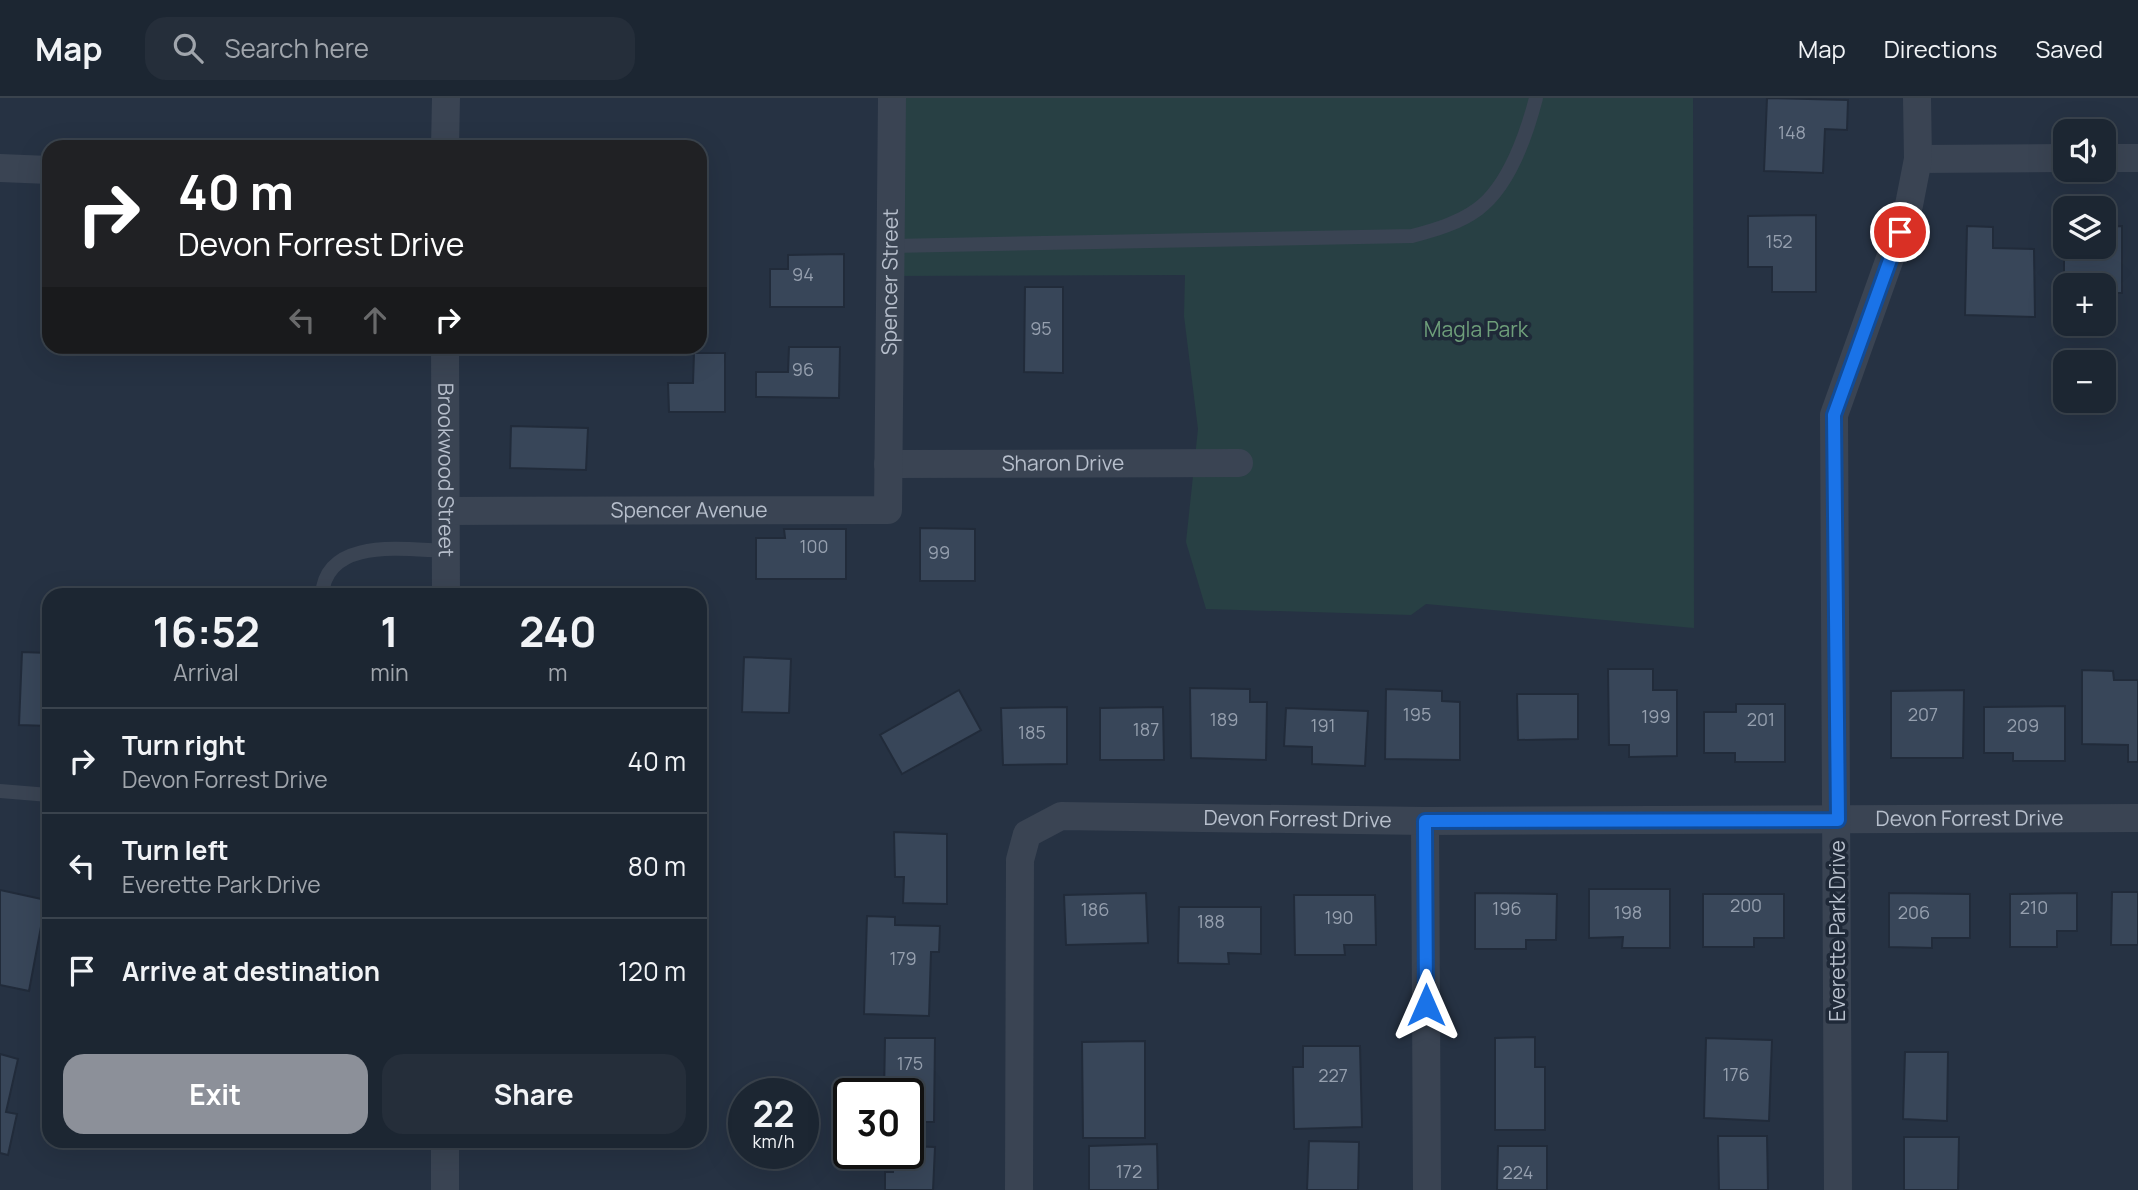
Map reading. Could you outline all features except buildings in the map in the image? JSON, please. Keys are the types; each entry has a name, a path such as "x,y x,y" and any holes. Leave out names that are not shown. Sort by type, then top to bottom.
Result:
{"street":[{"path":"445,140 446,98"},
{"name":"Spencer Street","path":"888,464 892,98"},
{"name":"Everette Park Drive","path":"1838,1190 1834,415 1909,205 1918,159 1917,98"},
{"path":"1918,159 2053,158"},
{"path":"2116,158 2138,158"},
{"path":"0,168 42,170"},
{"name":"Brookwood Street","path":"445,354 446,588"},
{"name":"Sharon Drive","path":"888,464 1239,463"},
{"name":"Spencer Avenue","path":"446,511 888,510 888,464"},
{"name":"Devon Forrest Drive","path":"1019,1190 1020,860 1027,834 1061,816 1425,821 2138,818"},
{"path":"1425,821 1427,1190"},
{"path":"445,1148 445,1190"}],"lane":[{"path":"891,246 1412,236 1442,228 1479,208 1505,176 1528,131 1536,98"},
{"path":"323,588 336,563 363,550 446,551"},
{"path":"0,791 42,794"}],"green space":[{"name":"Magla Park","path":"892,98 1693,98 1694,628 1426,604 1411,615 1206,609 1186,542 1198,429 1184,316 1185,275 890,276"}],"route":[{"path":"1426,1005 1425,821 1838,820 1834,415 1900,232"}]}
